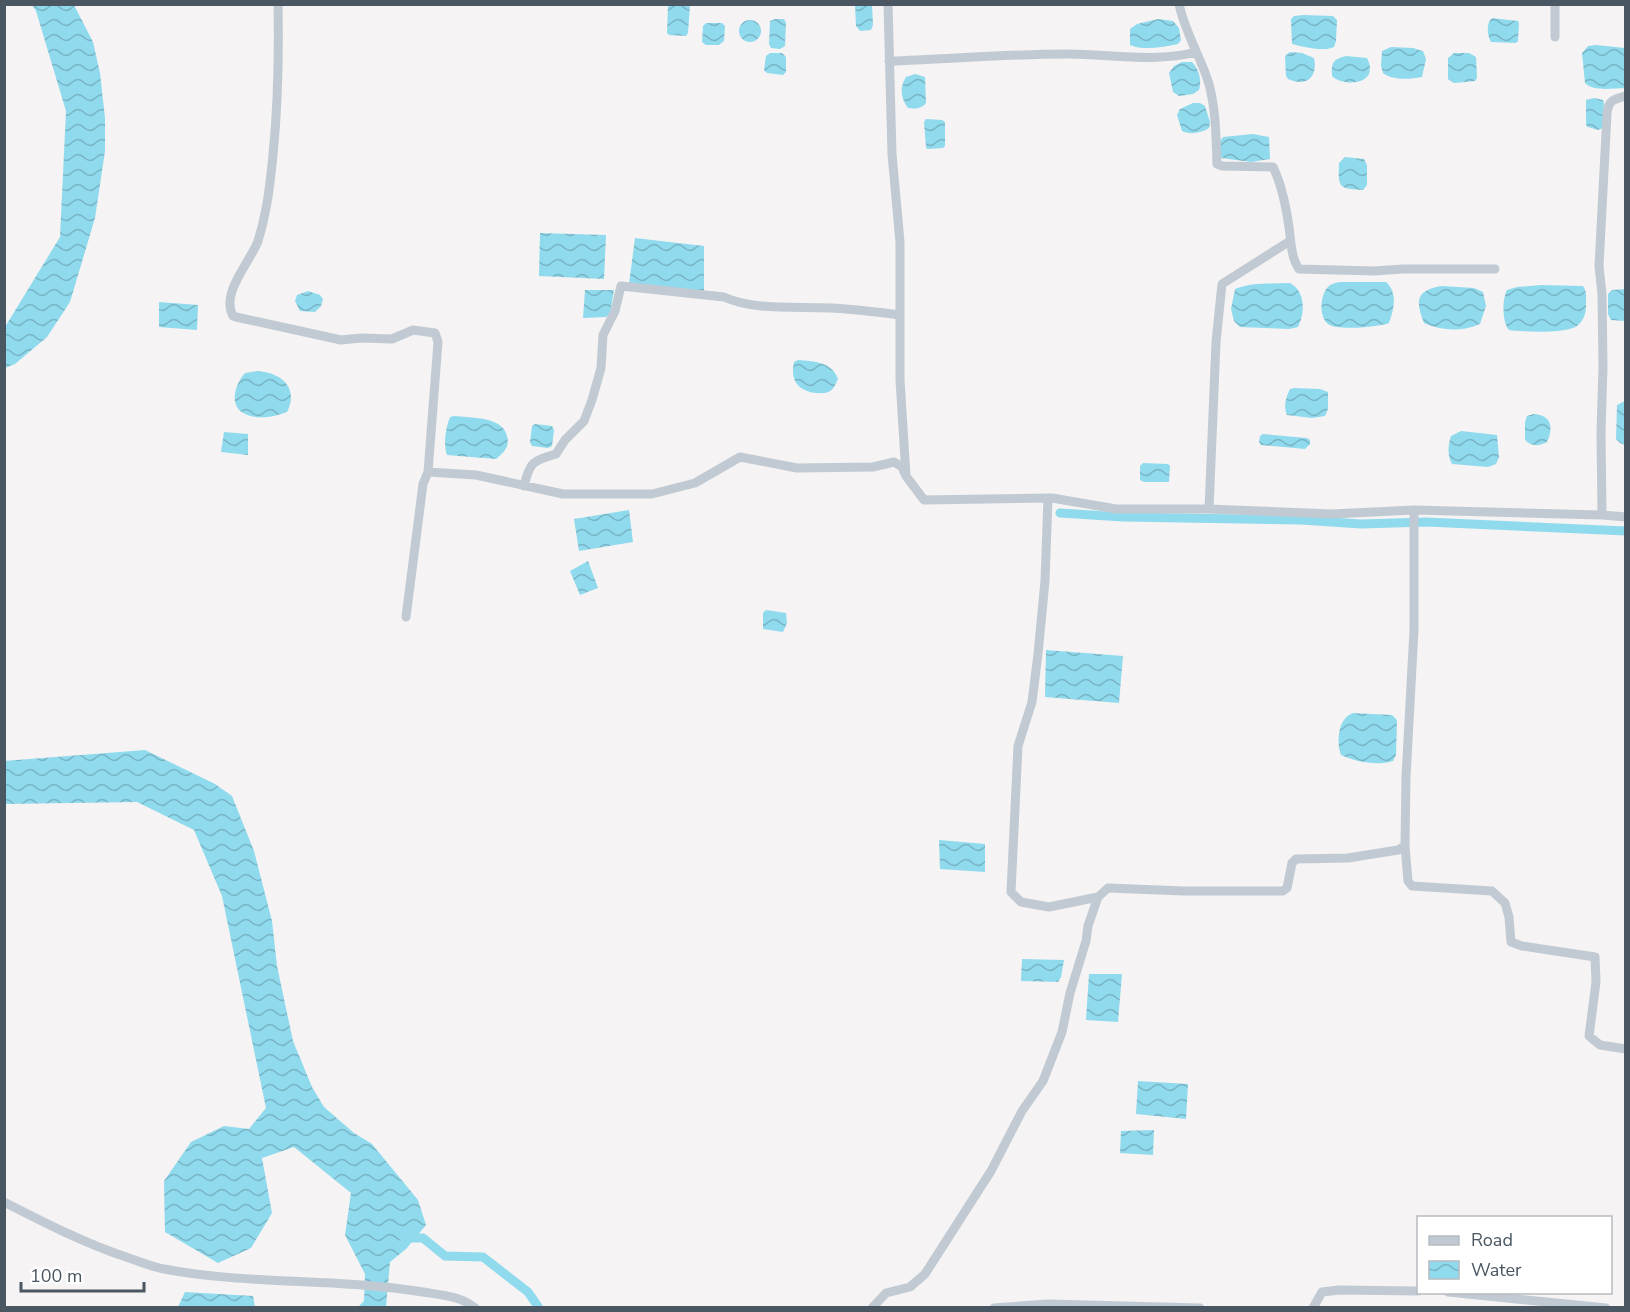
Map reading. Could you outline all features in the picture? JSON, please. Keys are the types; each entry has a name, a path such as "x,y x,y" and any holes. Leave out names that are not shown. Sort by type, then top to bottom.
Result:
{"street":[{"path":"278,4 279,44 275,129 268,206 257,244 240,271 232,290 230,310 232,316 341,340 392,339 413,330 435,333 438,342 428,472 423,484 406,616"},
{"path":"888,4 892,154 900,242 900,380 906,476"},
{"path":"1179,4 1185,28 1209,85 1217,123 1217,164 1273,167 1281,182 1290,241 1296,266 1299,269 1495,269"},
{"path":"1555,4 1555,37"},
{"path":"889,61 1065,54 1153,57 1183,56 1196,52"},
{"path":"1602,515 1603,366 1602,294 1599,266 1607,114 1608,105 1613,99 1626,96"},
{"path":"1209,509 1216,342 1222,285 1290,241"},
{"path":"524,486 528,469 534,460 556,454 565,440 584,421 598,382 603,335 615,311 621,286 724,297 732,301 800,309 829,308 900,315"},
{"path":"428,472 476,475 563,494 651,494 695,483 740,458 797,468 873,467 894,462 902,467 924,500 1048,498 1116,509 1626,517"},
{"path":"1048,498 1045,581 1038,654 1032,702 1018,746 1011,892 1021,902 1049,907 1098,897"},
{"path":"1414,513 1414,630 1406,777 1405,846 1408,881 1412,886 1492,891 1505,903 1509,917 1511,942 1522,946 1595,957 1596,982 1589,1036 1600,1045 1626,1049"},
{"path":"872,1308 886,1293 910,1287 925,1274 991,1171 1022,1111 1043,1081 1062,1032 1070,993 1086,942 1088,926 1098,897 1108,888 1283,891 1287,888 1292,862 1296,859 1348,858 1398,850 1405,846"},
{"path":"4,1202 65,1234 161,1268 200,1275 359,1283 459,1298 475,1308"},
{"path":"1313,1308 1322,1292 1339,1290 1417,1291"},
{"path":"1459,1294 1606,1308"},
{"path":"994,1308 1048,1304 1200,1308"}],"water":[{"path":"32,5 74,5 93,42 100,73 105,118 105,151 95,218 70,302 47,337 15,364 5,368 5,327 60,237 66,111 36,11"},
{"path":"668,5 690,5 686,36 667,33"},
{"path":"855,5 872,5 871,30 860,31 856,26"},
{"path":"1294,16 1333,16 1337,20 1334,47 1319,49 1292,44 1291,19"},
{"path":"1492,18 1518,21 1518,41 1516,43 1491,42 1488,29"},
{"path":"784,19 786,23 785,46 780,49 771,48 769,44 770,21"},
{"path":"1158,19 1173,21 1179,28 1181,40 1178,44 1147,48 1130,45 1130,29 1137,24"},
{"path":"750,20 758,23 761,31 758,39 750,42 742,39 739,31 742,23"},
{"path":"706,23 722,23 725,26 724,41 719,45 706,45 702,42 703,26"},
{"path":"1588,46 1625,48 1625,88 1598,89 1585,83 1582,53"},
{"path":"1391,47 1423,51 1426,59 1422,77 1397,78 1383,73 1382,51"},
{"path":"1290,52 1302,53 1314,58 1314,71 1309,79 1300,82 1288,79 1285,56"},
{"path":"770,53 782,53 786,57 786,72 783,75 767,73 764,70 766,56"},
{"path":"1454,53 1469,53 1476,57 1477,78 1475,81 1454,83 1448,79 1448,58"},
{"path":"1346,56 1367,58 1370,67 1365,79 1351,83 1337,80 1332,76 1334,62"},
{"path":"1182,62 1192,62 1199,75 1200,86 1199,90 1193,94 1179,96 1173,92 1169,73 1174,66"},
{"path":"915,74 925,77 926,103 920,107 908,108 902,97 902,85 906,77"},
{"path":"1594,98 1603,100 1604,103 1603,128 1598,130 1586,125 1586,100"},
{"path":"1193,103 1205,106 1210,122 1209,128 1196,133 1188,133 1182,131 1177,115 1180,109"},
{"path":"926,119 945,122 945,146 943,148 927,149 924,122"},
{"path":"1253,134 1269,137 1270,159 1251,162 1221,158 1220,141 1223,137"},
{"path":"1345,157 1364,159 1367,165 1367,185 1363,190 1349,189 1341,185 1339,163"},
{"path":"540,233 606,235 604,279 539,276"},
{"path":"635,238 704,246 704,293 629,284"},
{"path":"1340,282 1386,282 1394,296 1389,323 1348,328 1328,324 1322,312 1323,296 1328,287"},
{"path":"1290,283 1299,292 1303,303 1298,327 1289,329 1240,327 1234,321 1231,309 1235,289 1255,284"},
{"path":"1541,285 1583,286 1586,292 1586,307 1582,320 1573,328 1565,330 1535,332 1509,330 1505,322 1504,311 1507,290"},
{"path":"1442,286 1474,288 1483,292 1486,306 1480,324 1452,330 1424,323 1419,308 1420,298 1427,290"},
{"path":"1625,289 1625,321 1611,320 1608,314 1608,294 1612,290"},
{"path":"585,290 614,290 610,314 606,317 583,318"},
{"path":"308,291 320,295 323,299 321,306 315,312 300,311 295,301 297,295"},
{"path":"159,302 198,305 197,330 159,327"},
{"path":"798,360 816,362 831,369 838,379 833,389 827,393 816,393 800,387 793,374 794,362"},
{"path":"258,371 274,375 286,383 291,396 287,412 255,417 245,414 236,406 236,389 241,378 245,373"},
{"path":"1290,389 1320,389 1328,392 1328,409 1325,416 1312,418 1287,415 1286,398"},
{"path":"1626,401 1625,445 1616,439 1617,405"},
{"path":"1534,414 1544,417 1550,423 1547,442 1539,445 1530,444 1525,440 1527,416"},
{"path":"450,417 493,421 504,429 508,443 506,449 496,459 447,455 446,431"},
{"path":"535,424 552,426 554,430 552,446 548,448 532,446 530,442 532,426"},
{"path":"1461,431 1497,435 1499,457 1496,464 1488,467 1452,464 1449,454 1450,439 1451,436"},
{"path":"224,432 248,434 248,455 221,452"},
{"path":"1263,434 1307,438 1310,444 1305,449 1261,445 1260,436"},
{"path":"1143,463 1168,464 1170,466 1169,482 1140,480 1140,466"},
{"path":"629,510 633,542 579,551 574,519"},
{"path":"588,561 598,588 580,595 570,571"},
{"path":"766,610 786,613 787,623 783,632 763,629 763,613"},
{"path":"1046,650 1123,656 1119,703 1045,697"},
{"path":"1353,713 1392,715 1397,720 1396,755 1393,761 1367,762 1341,755 1339,744 1341,725"},
{"path":"145,750 215,784 232,796 254,851 272,921 277,966 293,1041 312,1087 324,1107 354,1133 372,1144 418,1200 426,1225 406,1249 390,1262 386,1307 358,1307 364,1301 365,1274 345,1235 351,1193 294,1147 262,1158 272,1213 251,1248 218,1263 165,1232 164,1181 191,1142 224,1126 249,1129 266,1108 222,896 194,830 137,802 5,804 4,761"},
{"path":"939,840 985,844 985,872 940,869"},
{"path":"1022,959 1064,960 1061,977 1058,982 1021,981"},
{"path":"1089,974 1122,974 1118,1022 1086,1020"},
{"path":"1138,1081 1188,1084 1186,1119 1136,1114"},
{"path":"1154,1130 1153,1155 1120,1153 1121,1131"},
{"path":"185,1292 253,1296 255,1307 178,1307"}],"waterway":[{"path":"1060,513 1123,517 1301,520 1361,524 1427,522 1626,531"},
{"path":"404,1238 423,1238 445,1256 483,1257 528,1292 539,1308"}]}
